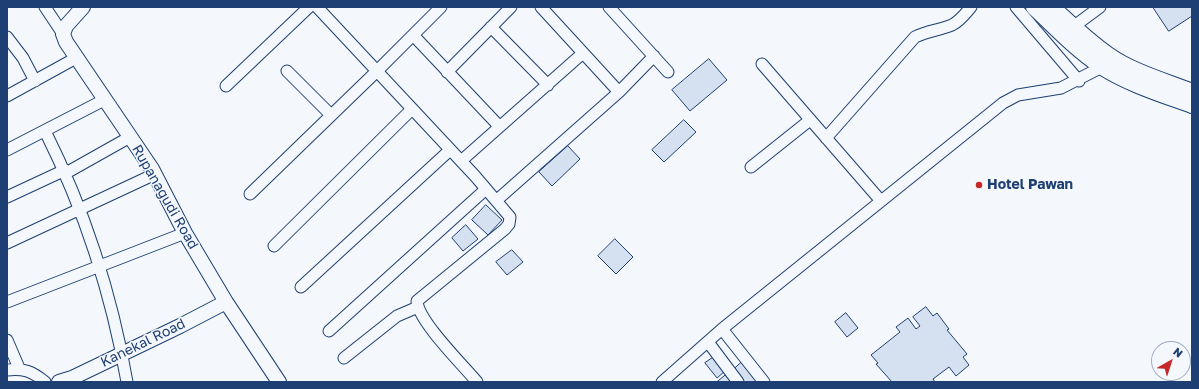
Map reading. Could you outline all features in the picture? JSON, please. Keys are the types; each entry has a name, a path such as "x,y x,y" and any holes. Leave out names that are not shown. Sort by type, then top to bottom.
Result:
{"highway":[{"path":"1034,7 1065,37 1105,61 1131,68 1192,92"},
{"path":"1052,7 1105,61 1126,80 1192,105"}],"main road":[{"path":"63,34 66,26 80,11"},
{"name":"Rupanagudi Road","path":"63,34 76,58 155,174 185,233 226,302 279,382"},
{"name":"Kanekal Road","path":"68,381 226,302"}],"street":[{"path":"45,7 63,34"},
{"path":"226,86 310,7"},
{"path":"317,7 497,200 510,217 509,224 421,296 417,301 418,307 428,324 477,382"},
{"path":"250,194 377,71 440,7"},
{"path":"447,72 510,7"},
{"path":"541,7 619,92"},
{"path":"609,7 668,72"},
{"path":"826,138 915,37 926,31 952,25 971,7"},
{"path":"1016,7 1079,80"},
{"path":"1073,27 1100,7"},
{"path":"491,27 548,84"},
{"path":"413,35 499,126"},
{"path":"7,37 23,58 35,81"},
{"path":"461,161 583,53"},
{"path":"497,200 619,92 654,56"},
{"path":"7,96 76,58"},
{"path":"662,382 722,329 1003,103 1018,95 1061,88 1079,80 1105,61"},
{"path":"762,64 882,201"},
{"path":"286,71 331,116"},
{"path":"7,150 104,100"},
{"path":"274,246 412,109"},
{"path":"750,167 810,120"},
{"path":"45,131 65,171 80,210 123,353 127,382"},
{"path":"7,197 65,171 130,137"},
{"path":"301,287 450,150"},
{"path":"7,243 155,174"},
{"path":"329,331 486,189"},
{"path":"7,302 185,233"},
{"path":"344,358 397,316 407,310 418,307"},
{"path":"722,329 764,382"},
{"path":"7,340 19,368"},
{"path":"708,342 738,382"},
{"path":"7,370 19,368 26,370 45,382"}],"building":[{"path":"1153,7 1192,7 1192,16 1169,31"},
{"path":"709,59 727,80 690,111 672,90"},
{"path":"684,120 696,132 664,162 652,150"},
{"path":"568,146 580,159 552,186 539,172"},
{"path":"486,205 502,220 488,235 472,220"},
{"path":"466,225 478,239 463,251 452,238"},
{"path":"615,239 633,257 616,274 598,256"},
{"path":"512,250 523,262 507,275 496,262"},
{"path":"926,307 933,316 937,313 949,329 947,330 967,354 963,357 969,365 956,376 949,367 933,379 935,382 892,382 876,364 878,363 871,355 900,332 896,327 908,318 916,329 920,326 913,317"},
{"path":"846,313 858,328 847,337 835,322"},
{"path":"714,357 725,371 717,378 705,363"},
{"path":"742,362 756,380 754,382 741,382 732,371"},
{"path":"727,374 734,382 717,382"}],"place":[{"name":"Hotel Pawan","path":"979,185"}]}
